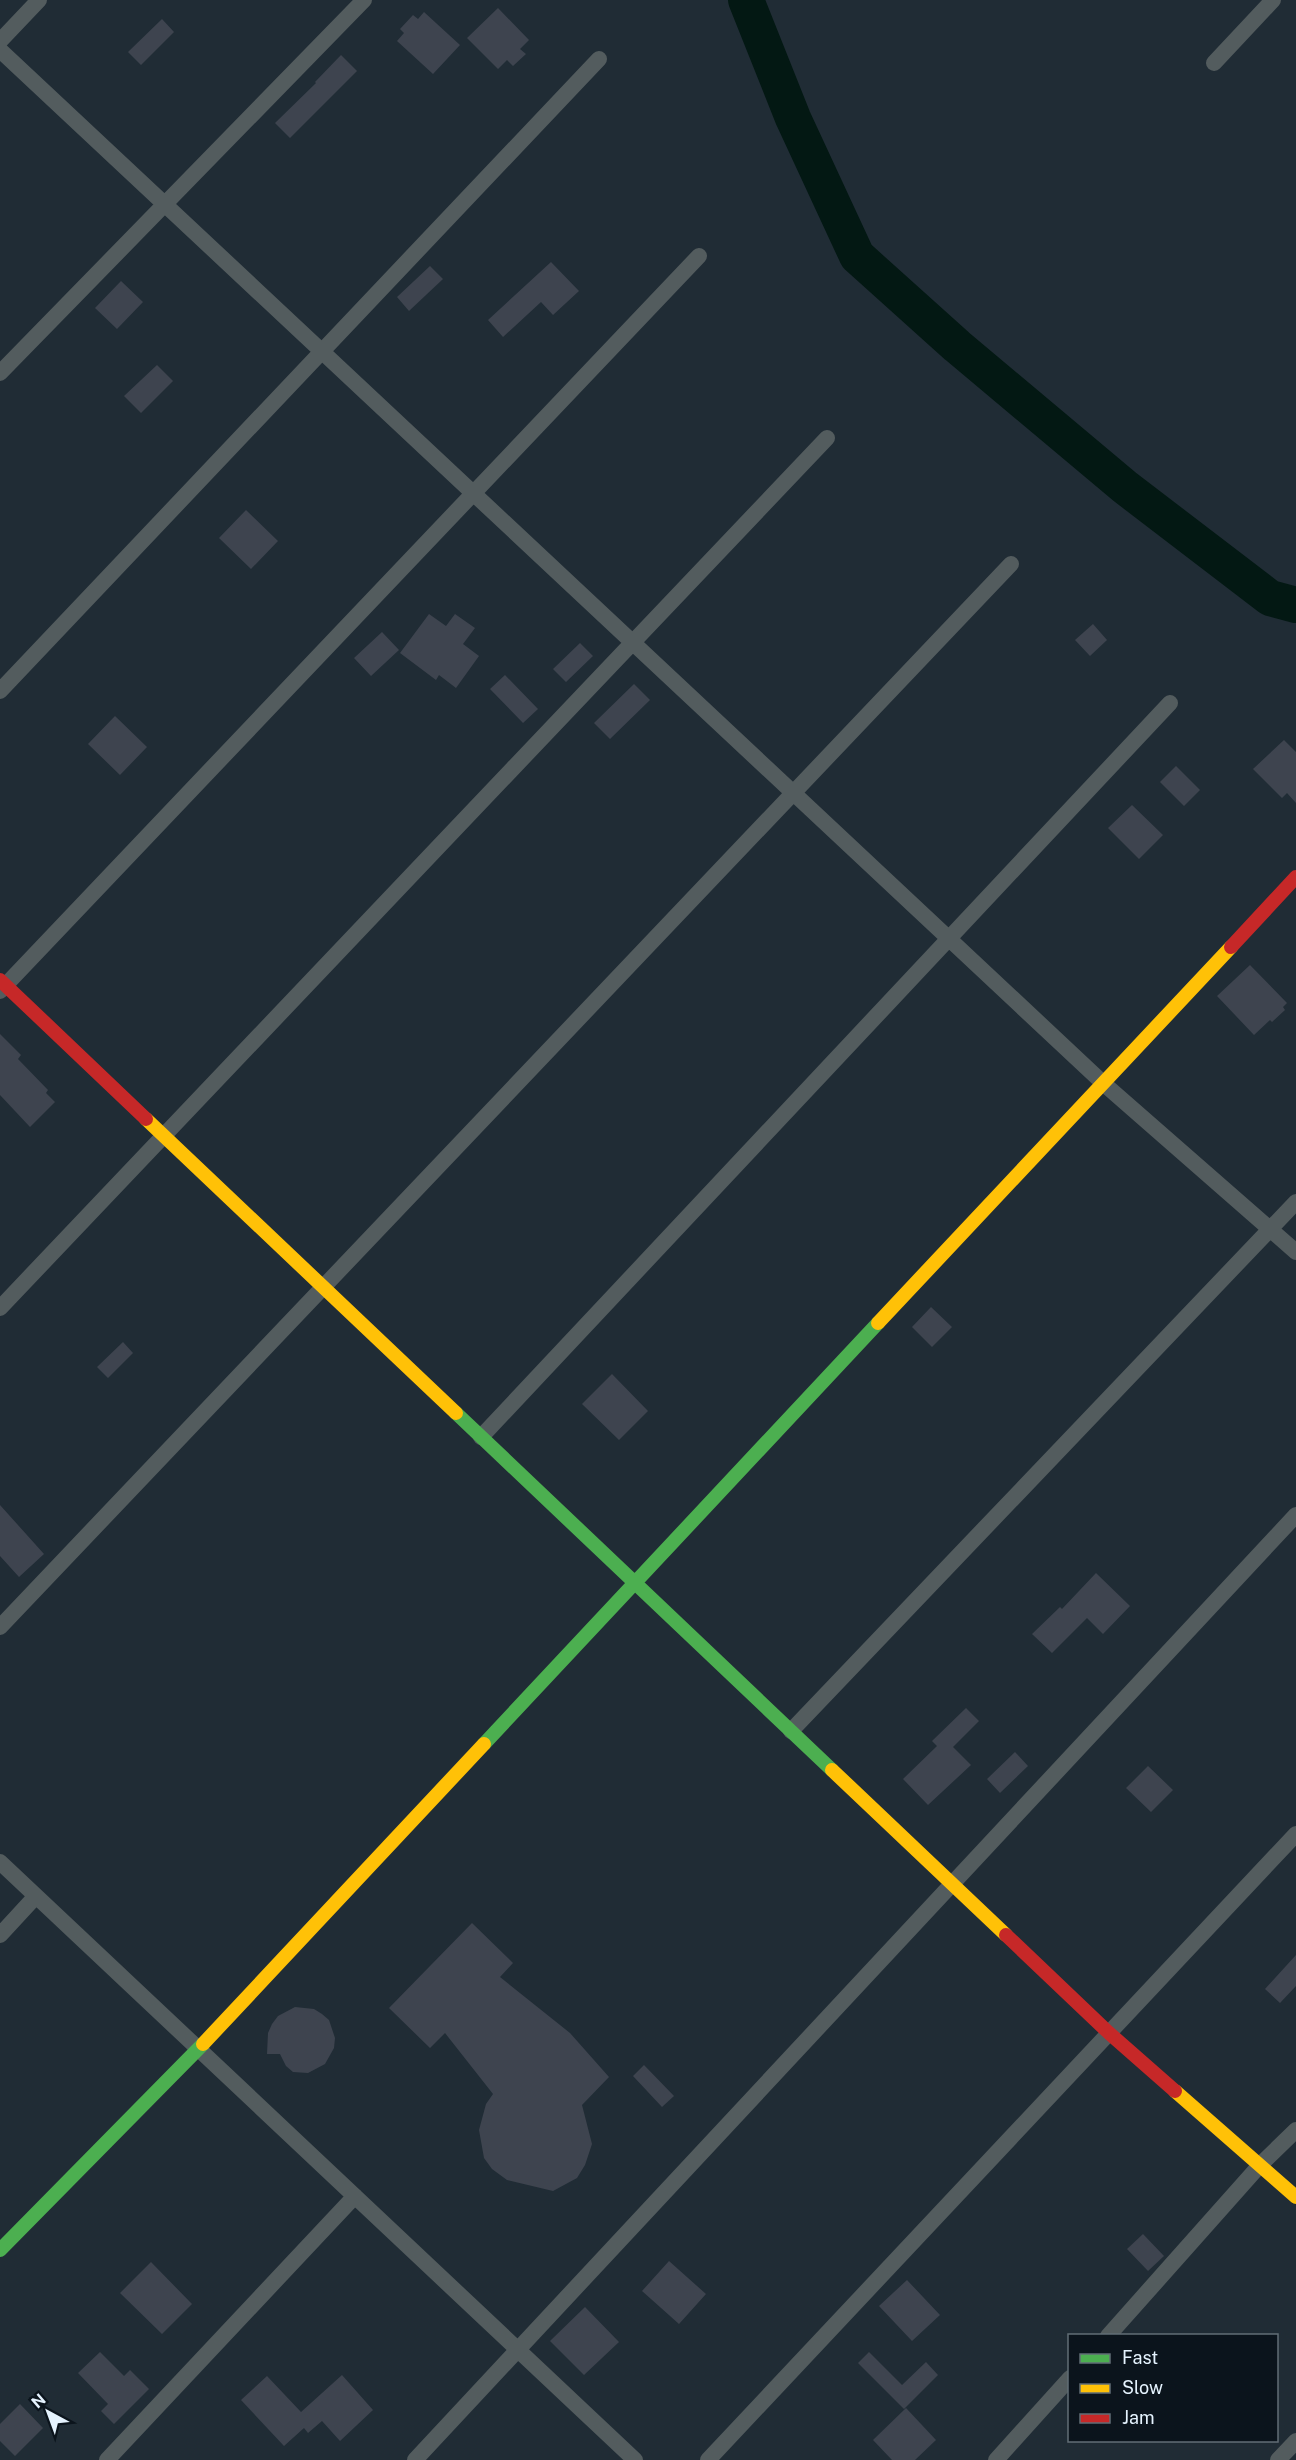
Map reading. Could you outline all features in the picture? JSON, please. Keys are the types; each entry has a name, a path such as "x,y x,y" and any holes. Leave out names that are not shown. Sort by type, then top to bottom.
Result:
{"street":[{"path":"0,41 39,0"},
{"path":"0,373 364,0"},
{"path":"1214,63 1273,0"},
{"path":"0,50 1103,1083 1296,1252"},
{"path":"0,691 599,59"},
{"path":"699,256 2,985 1109,2033 1296,2197"},
{"path":"0,1308 827,438"},
{"path":"0,1628 1011,564"},
{"path":"481,1437 1170,703"},
{"path":"0,2250 198,2049 1296,877"},
{"path":"791,1731 1296,1202"},
{"path":"415,2460 1296,1515"},
{"path":"708,2460 1296,1834"},
{"path":"0,1862 635,2460"},
{"path":"0,1935 36,1896"},
{"path":"1109,2334 1260,2165 1296,2130"},
{"path":"106,2460 355,2196"},
{"path":"996,2460 1068,2380"},
{"path":"1278,2460 1296,2441"}],"building":[{"path":"498,8 529,40 520,49 526,54 513,66 507,60 498,69 467,38"},
{"path":"424,12 460,45 433,74 397,41 404,33 400,29 413,15 418,19"},
{"path":"162,19 174,32 141,65 128,52"},
{"path":"341,55 357,71 290,138 275,123"},
{"path":"551,262 579,291 553,315 541,302 503,337 488,320"},
{"path":"430,266 443,279 409,311 397,297"},
{"path":"121,281 143,302 117,329 95,308"},
{"path":"157,365 173,381 141,413 124,396"},
{"path":"246,510 278,541 251,569 219,538"},
{"path":"429,614 446,626 455,614 475,628 463,644 479,656 456,688 439,675 436,680 400,653"},
{"path":"1093,624 1107,640 1090,656 1075,640"},
{"path":"382,632 399,650 371,676 354,658"},
{"path":"580,643 593,656 566,682 553,669"},
{"path":"505,675 538,709 523,723 490,689"},
{"path":"634,684 650,700 610,739 594,723"},
{"path":"115,716 147,747 120,775 88,744"},
{"path":"1284,740 1296,752 1296,803 1287,793 1282,798 1253,769"},
{"path":"1176,766 1200,790 1184,806 1160,782"},
{"path":"1132,805 1163,835 1139,859 1108,828"},
{"path":"1250,965 1287,1003 1283,1007 1285,1010 1254,1035 1217,996"},
{"path":"0,1034 21,1055 18,1059 48,1090 46,1093 55,1102 30,1127 0,1095"},
{"path":"931,1307 952,1327 932,1347 912,1327"},
{"path":"123,1342 133,1353 108,1378 97,1367"},
{"path":"612,1374 648,1411 619,1440 582,1404"},
{"path":"0,1505 44,1554 19,1577 0,1556"},
{"path":"1096,1573 1130,1606 1103,1634 1087,1618 1052,1653 1032,1634 1060,1607 1062,1609"},
{"path":"966,1708 979,1721 953,1747 971,1765 928,1805 903,1779 937,1746 932,1741"},
{"path":"1015,1752 1028,1766 1000,1793 987,1779"},
{"path":"1148,1766 1173,1790 1151,1812 1126,1788"},
{"path":"472,1923 513,1963 500,1977 570,2033 609,2077 582,2105 592,2144 585,2165 577,2178 553,2191 507,2180 492,2169 484,2158 479,2130 486,2104 493,2094 445,2033 430,2048 389,2008"},
{"path":"1296,1955 1296,1986 1280,2003 1265,1989"},
{"path":"295,2007 314,2009 322,2014 329,2020 335,2038 334,2048 325,2064 308,2073 293,2072 286,2066 280,2054 267,2054 268,2033 272,2024 278,2016"},
{"path":"644,2065 674,2096 662,2107 633,2076"},
{"path":"1143,2234 1164,2256 1148,2271 1127,2249"},
{"path":"669,2261 706,2294 679,2324 642,2291"},
{"path":"151,2262 192,2304 162,2334 120,2293"},
{"path":"907,2280 940,2315 912,2341 879,2306"},
{"path":"585,2307 619,2342 584,2375 550,2341"},
{"path":"100,2352 124,2376 130,2370 149,2389 114,2424 101,2411 108,2404 78,2373"},
{"path":"869,2352 902,2385 926,2362 938,2375 904,2409 858,2363"},
{"path":"342,2375 373,2410 340,2441 322,2421 308,2433 304,2428 284,2446 241,2400 267,2376 301,2412"},
{"path":"20,2404 43,2428 15,2456 0,2441 0,2424"},
{"path":"906,2408 936,2440 915,2460 892,2460 873,2440"}],"waterway":[{"path":"746,0 793,118 857,256 957,346 1125,487 1270,598 1296,605"}],"traffic: fast":[{"path":"484,1744 878,1323"},
{"path":"456,1413 832,1770"},
{"path":"0,2250 203,2044"}],"traffic: slow":[{"path":"878,1323 1231,947"},
{"path":"146,1119 456,1413"},
{"path":"203,2044 484,1744"},
{"path":"832,1770 1006,1935"},
{"path":"1175,2091 1296,2197"}],"traffic: jam":[{"path":"1231,947 1296,877"},
{"path":"0,980 146,1119"},
{"path":"1006,1935 1109,2033 1175,2091"}]}
